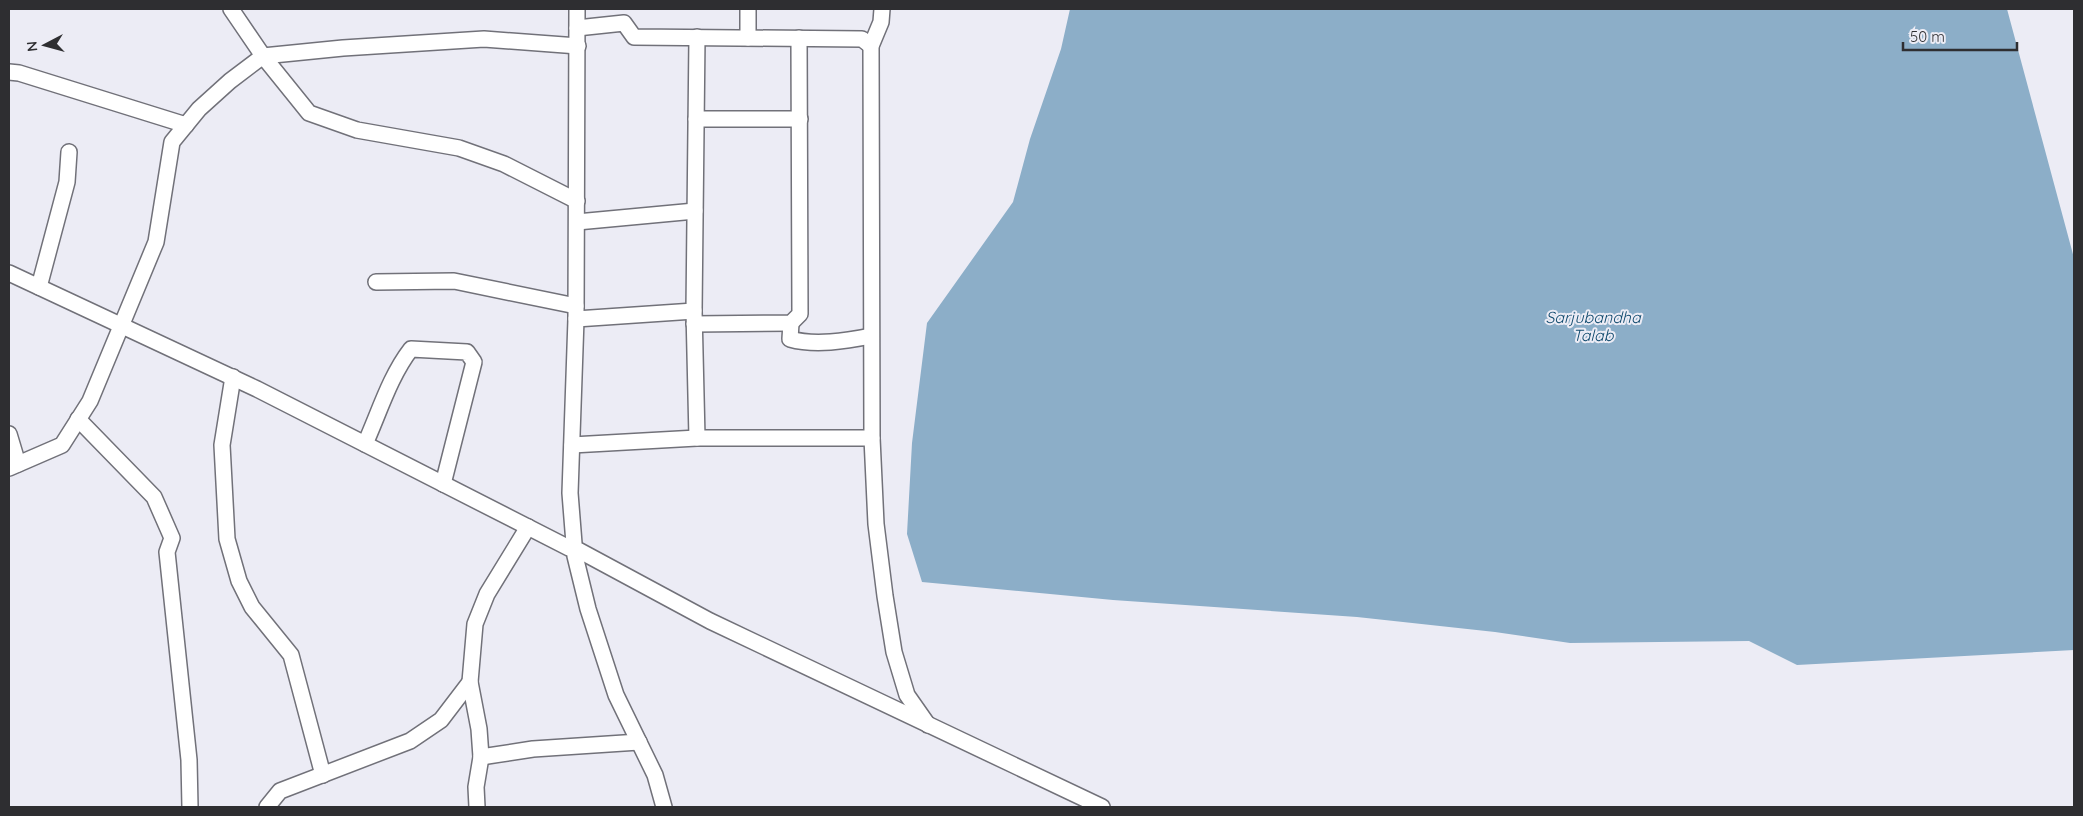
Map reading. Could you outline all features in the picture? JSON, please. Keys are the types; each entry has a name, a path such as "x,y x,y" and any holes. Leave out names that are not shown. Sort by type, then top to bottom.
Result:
{"street":[{"path":"231,9 263,56 309,113 357,130 459,148 504,164 577,201"},
{"path":"576,9 578,46 576,312 570,492 575,550 588,609 616,696 655,775 664,807"},
{"path":"748,9 748,38"},
{"path":"882,9 881,22 871,46 872,438 876,524 894,652 907,695 929,726"},
{"path":"577,28 624,23 634,37 862,39 871,46"},
{"path":"697,37 694,318 697,438"},
{"path":"800,38 800,314 791,323 790,339 798,341 842,341 871,336"},
{"path":"9,434 13,466 62,445 90,401 156,242 172,142 200,109 230,81 263,56 342,48 484,39 578,46"},
{"path":"9,72 19,73 186,126"},
{"path":"696,119 800,119"},
{"path":"39,286 67,182 69,152"},
{"path":"577,222 695,211"},
{"path":"9,273 232,377 528,527 610,566 710,621 1102,807"},
{"path":"376,282 454,281 576,312 791,323"},
{"path":"365,444 391,384 404,358 411,349 467,352 474,362 443,484"},
{"path":"232,377 222,445 227,539 239,581 252,607 291,655 323,775"},
{"path":"78,419 154,497 172,538 167,552 189,760 190,807"},
{"path":"572,445 697,438 872,438"},
{"path":"477,807 476,786 481,757 479,728 470,682 474,631 487,594 528,527"},
{"path":"267,807 280,791 410,741 441,720 470,682"},
{"path":"481,757 533,748 639,742"}],"water":[{"name":"Sarjubandha Talab","path":"1070,9 2007,9 2074,258 2074,650 1797,665 1749,641 1570,643 1495,632 1357,617 1113,600 922,582 907,534 912,443 927,323 1013,202 1030,139 1061,49"}]}
